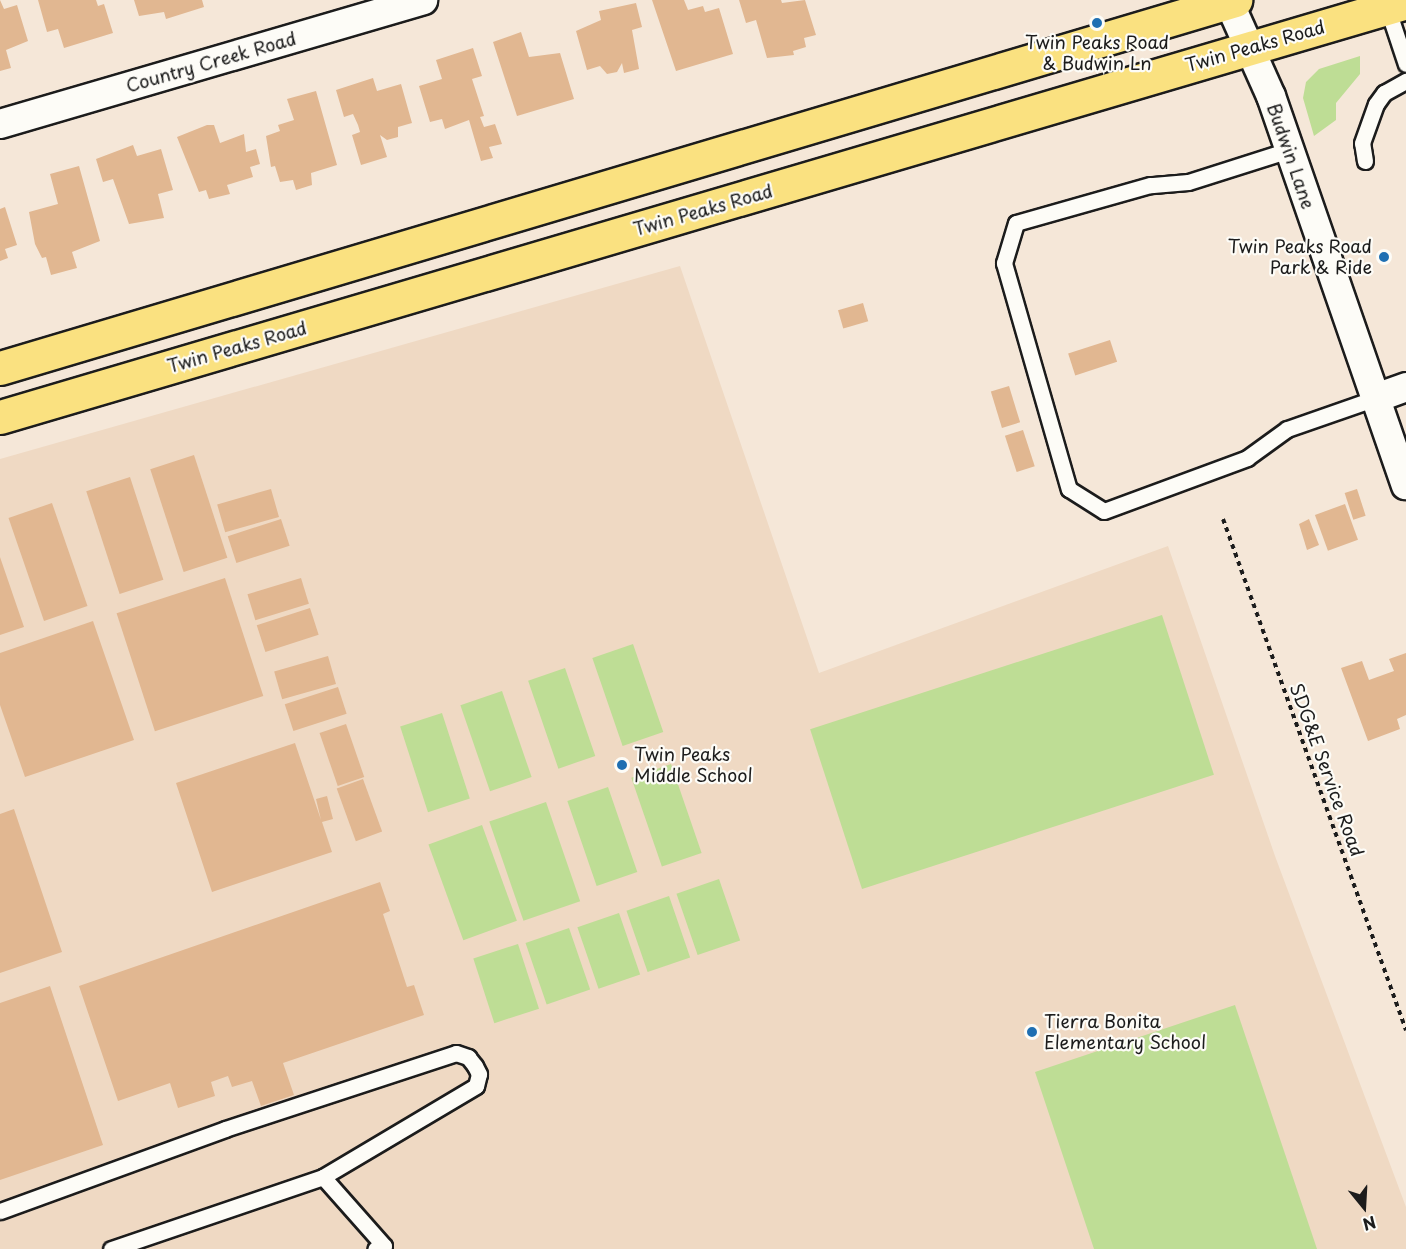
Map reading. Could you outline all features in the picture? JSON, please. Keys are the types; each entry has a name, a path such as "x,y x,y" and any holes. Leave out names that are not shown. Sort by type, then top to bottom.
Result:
{"main road":[{"path":"0,368 1230,1"},
{"name":"Twin Peaks Road","path":"0,417 1397,4"}],"street":[{"name":"Country Creek Road","path":"0,124 355,10 423,0"},
{"name":"Budwin Lane","path":"1230,1 1289,150 1406,485"},
{"path":"1376,398 1406,387"}],"lane":[{"path":"1397,4 1406,64"},
{"path":"1365,161 1362,143 1376,104 1384,93 1406,81"},
{"path":"1289,150 1188,182 1150,185 1016,223 1004,262 1069,489 1104,512 1247,458 1287,429 1376,398"},
{"path":"0,1211 225,1129 456,1053 468,1057 479,1074 476,1086 323,1177 111,1249"},
{"path":"323,1177 384,1246 375,1249"}],"path":[{"name":"SDG&E Service Road","path":"1224,519 1406,1030"}],"shaded area":[{"name":"Twin Peaks Middle School","path":"680,266 819,673 1168,546 1275,856 1406,1207 1406,1249 0,1249 0,459"}],"green space":[{"path":"1360,56 1360,74 1336,103 1336,120 1314,136 1303,98 1306,82 1319,69"},
{"path":"1162,615 1214,775 862,889 810,729"},
{"path":"633,644 663,732 623,746 592,658"},
{"path":"565,668 595,756 558,769 528,681"},
{"path":"502,691 532,777 490,791 460,705"},
{"path":"442,713 470,799 428,812 400,727"},
{"path":"671,764 702,853 662,867 631,778"},
{"path":"608,787 637,872 597,886 567,801"},
{"path":"546,802 580,901 523,921 489,822"},
{"path":"482,825 517,921 463,940 428,844"},
{"path":"719,879 740,940 698,955 676,894"},
{"path":"669,896 690,957 648,972 626,911"},
{"path":"619,913 640,974 599,989 577,927"},
{"path":"569,928 590,989 547,1004 526,943"},
{"path":"518,944 539,1009 494,1023 473,959"},
{"path":"1235,1005 1317,1249 1094,1249 1035,1072"}],"building":[{"path":"0,0 4,9 17,5 28,41 6,50 11,68 0,71"},
{"path":"38,0 96,0 98,6 104,4 113,33 64,48 58,29 47,32"},
{"path":"134,0 202,0 204,7 166,19 164,12 139,16"},
{"path":"652,0 684,0 688,10 703,6 705,12 719,8 733,54 676,71"},
{"path":"739,0 781,0 782,3 805,0 816,35 804,38 806,47 793,51 794,55 767,58 756,20 746,23"},
{"path":"636,3 642,27 632,30 639,69 624,73 622,63 617,72 607,74 600,66 587,70 576,31 601,20 599,11"},
{"path":"521,32 529,57 560,53 574,99 517,116 493,42"},
{"path":"473,48 482,76 472,79 484,116 480,117 484,127 495,124 502,144 489,147 493,158 481,161 469,120 445,129 442,119 430,122 419,86 442,79 436,60"},
{"path":"373,78 377,91 401,84 412,123 398,127 398,137 387,140 380,135 387,157 361,165 352,135 360,132 358,125 353,114 344,117 336,90"},
{"path":"316,91 337,165 311,173 312,185 296,190 293,180 280,182 275,166 271,167 266,136 280,131 278,125 294,120 287,99"},
{"path":"207,125 214,125 220,143 244,134 246,152 256,149 260,164 250,167 253,177 227,185 230,194 209,199 206,190 199,192 177,137"},
{"path":"133,145 137,156 161,149 173,190 158,194 164,218 129,224 113,179 103,182 96,159"},
{"path":"79,166 100,241 72,252 77,268 51,275 46,257 42,258 35,244 29,212 58,204 50,174"},
{"path":"5,207 17,245 5,249 8,258 0,261 0,209"},
{"path":"863,303 868,321 843,328 838,310"},
{"path":"1110,340 1117,362 1075,375 1068,354"},
{"path":"1009,386 1020,422 1002,428 991,392"},
{"path":"1023,430 1035,466 1017,472 1005,436"},
{"path":"194,455 227,558 184,572 150,469"},
{"path":"130,477 163,580 120,594 86,491"},
{"path":"271,489 279,517 225,532 217,504"},
{"path":"1357,489 1366,516 1353,520 1345,493"},
{"path":"52,503 87,606 44,621 9,518"},
{"path":"1345,504 1358,540 1328,551 1315,515"},
{"path":"281,519 290,546 236,563 228,536"},
{"path":"1309,519 1319,545 1307,550 1299,524"},
{"path":"0,557 24,627 0,635"},
{"path":"225,578 263,696 155,731 117,613"},
{"path":"301,578 309,604 255,620 247,594"},
{"path":"310,608 319,635 265,652 257,625"},
{"path":"93,621 134,740 25,777 0,705 0,653"},
{"path":"1406,653 1406,715 1397,719 1400,729 1368,741 1341,668 1362,661 1369,680 1394,671 1389,659"},
{"path":"328,656 336,684 282,699 274,671"},
{"path":"338,687 347,714 293,731 285,704"},
{"path":"346,724 364,777 338,786 320,733"},
{"path":"295,743 321,820 316,799 327,796 333,819 322,822 332,852 212,892 176,783"},
{"path":"363,779 382,832 356,841 337,789"},
{"path":"14,809 62,952 0,973 0,814"},
{"path":"380,882 390,911 383,914 407,987 414,985 424,1015 283,1063 294,1095 261,1106 252,1081 232,1087 228,1076 211,1082 215,1096 178,1108 170,1083 118,1101 79,986"},
{"path":"50,986 103,1145 0,1180 0,1003"}],"place":[{"name":"Twin Peaks Road & Budwin Ln","path":"1097,23"},
{"name":"Twin Peaks Road Park & Ride","path":"1384,257"},
{"name":"Twin Peaks Middle School","path":"622,765"},
{"name":"Tierra Bonita Elementary School","path":"1032,1032"}]}
